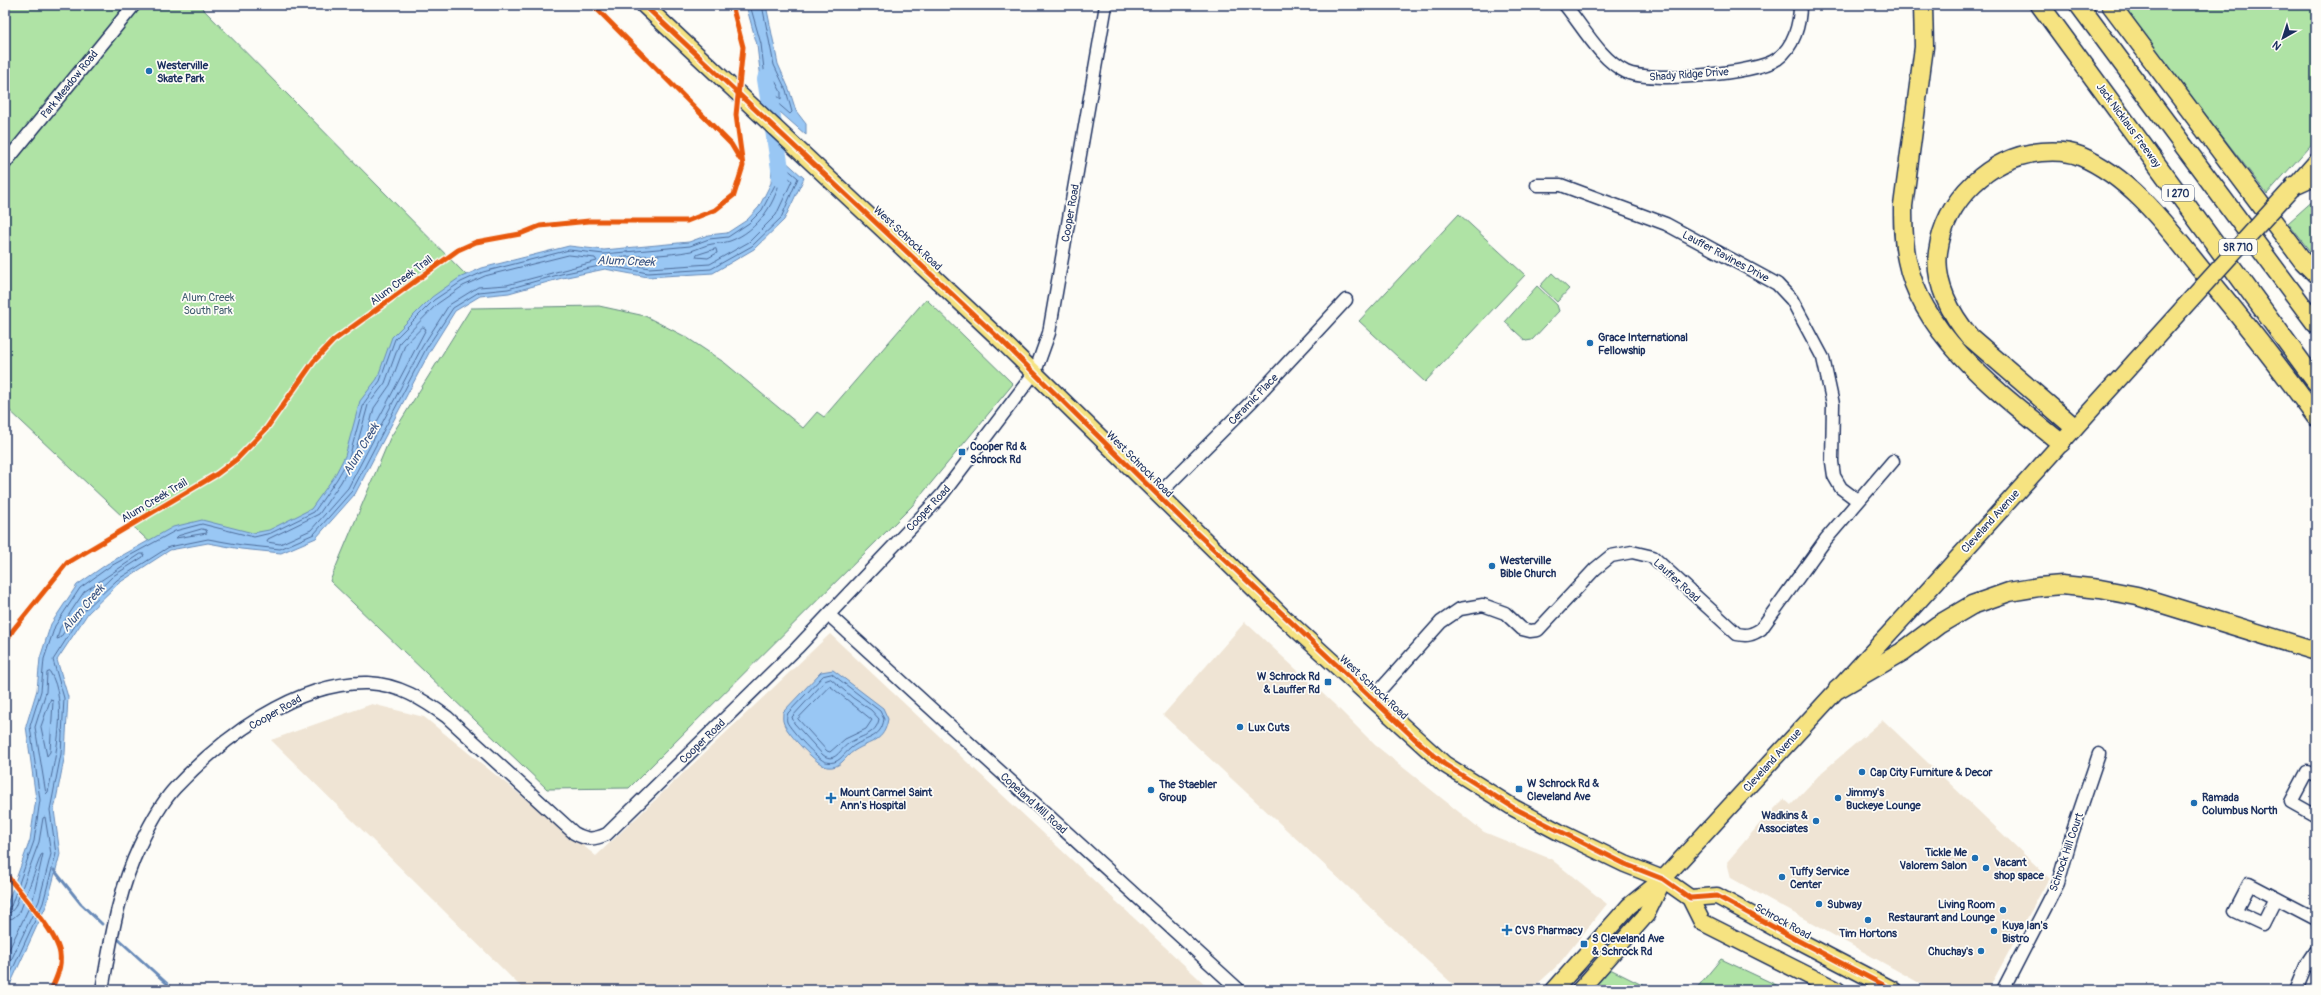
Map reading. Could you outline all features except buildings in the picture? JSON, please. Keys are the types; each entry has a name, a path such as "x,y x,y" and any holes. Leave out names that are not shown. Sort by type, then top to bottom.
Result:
{"highway":[{"path":"1923,5 1924,47 1903,206 1904,239 1912,277 1930,318 1946,340 1969,363 2060,443"},
{"name":"Jack Nicklaus Freeway","path":"2040,5 2316,382"},
{"name":"I 270","path":"2079,5 2316,324"},
{"path":"2111,5 2289,242 2316,274"},
{"path":"2074,427 1970,337 1958,323 1948,306 1940,276 1938,252 1946,226 1962,198 1975,180 2012,158 2032,153 2056,151 2077,155 2096,163 2135,194 2167,229 2264,347 2316,417"},
{"path":"2294,186 2316,176"},
{"path":"1838,688 1902,652 1938,625 1972,605 2009,592 2062,585 2100,589 2137,596 2316,650"}],"main road":[{"name":"West Schrock Road","path":"644,5 1035,372 1158,496 1372,699 1444,764 1514,808 1625,864 1664,879"},
{"name":"Cleveland Avenue","path":"1664,879 2316,162"},
{"path":"1664,879 1690,898 1702,922 1837,990"},
{"path":"1554,990 1629,906 1664,879"},
{"path":"1580,990 1646,915 1664,879"},
{"name":"Schrock Road","path":"1690,898 1718,896 1797,940 1893,990"}],"street":[{"name":"Park Meadow Road","path":"5,163 134,5"},
{"name":"Cooper Road","path":"102,990 114,923 126,878 140,844 174,789 217,749 290,701 315,690 343,683 370,683 399,689 425,700 448,717 574,832 584,838 596,839 612,828 829,615 941,496 1035,372 1049,333 1106,5"},
{"name":"Shady Ridge Drive","path":"1565,5 1607,58 1625,72 1635,75 1663,78 1748,70 1778,59 1786,50 1796,32 1800,5"},
{"name":"Lauffer Ravines Drive","path":"1537,184 1561,185 1666,224 1777,284 1792,300 1823,358 1833,404 1832,462 1834,476 1842,488 1857,500"},
{"name":"Ceramic Place","path":"1158,496 1252,401 1346,300"},
{"name":"Lauffer Road","path":"1372,699 1441,622 1460,608 1483,606 1505,613 1522,629 1530,631 1538,630 1595,569 1611,556 1632,552 1653,557 1737,634 1745,636 1754,634 1761,629 1857,500 1893,460"},
{"name":"Copeland Mill Road","path":"829,615 1239,990"},
{"name":"Schrock Hill Court","path":"2004,990 2058,883 2073,831 2099,754"},
{"path":"2316,776 2307,772 2291,802 2316,816"},
{"path":"2276,898 2316,919"},
{"path":"2296,990 2306,966 2316,951"}],"shaded area":[{"path":"1245,622 1335,705 1375,745 1484,832 1551,859 1607,904 1558,965 1531,990 1459,990 1163,715"},
{"name":"Mount Carmel Saint Ann's Hospital","path":"830,634 1211,990 524,990 271,740 372,704 424,717 596,856"},
{"path":"1883,720 2049,878 1988,990 1932,990 1731,878 1727,862 1762,821 1784,799 1791,805 1821,773"}],"green space":[{"name":"Alum Creek South Park","path":"5,5 199,5 473,282 317,518 267,544 203,534 157,549 5,406"},
{"path":"2121,5 2316,5 2316,139 2267,194"},
{"path":"2316,198 2316,259 2288,223"},
{"path":"1459,214 1525,275 1425,382 1359,321"},
{"path":"1552,273 1569,289 1557,302 1540,286"},
{"path":"1537,286 1557,305 1559,311 1532,340 1526,341 1505,322"},
{"path":"926,299 1013,384 912,506 629,788 547,789 330,581 390,438 471,308 599,306 645,316 686,337 725,363 803,428 817,412 824,417"},
{"path":"1721,959 1787,990 1695,990"},
{"path":"1608,968 1652,990 1588,990"}],"water":[{"path":"746,5 766,5 778,64 789,89 796,111 806,124 806,135 763,97 757,45"},
{"path":"773,150 804,178 784,220 754,249 713,273 648,277 605,269 562,278 509,293 480,296 455,311 430,351 355,494 316,538 281,553 241,549 208,543 170,550 119,583 88,613 57,660 68,697 65,754 54,810 60,854 47,904 8,989 5,990 5,910 30,840 36,799 26,726 37,690 40,658 51,624 77,585 107,564 173,527 202,520 253,533 269,530 311,509 334,477 345,456 360,401 377,379 392,337 432,297 459,278 482,268 569,246 604,250 689,242 708,235 727,233 747,220 759,207 771,183"},
{"path":"833,670 883,708 888,719 886,727 880,737 860,747 836,766 827,767 816,761 786,728 783,722 783,712 821,672"}],"waterway":[{"name":"Alum Creek","path":"766,79 781,175 780,178"},
{"path":"54,870 81,904 102,924"},
{"path":"117,938 174,990"}],"cycle path":[{"path":"593,5 731,144 740,159"},
{"path":"644,5 1003,342 1187,524 1414,738 1444,764 1514,808 1625,864 1663,879 1690,898 1717,896 1893,990"},
{"name":"Alum Creek Trail","path":"5,643 13,630 67,563 217,474 237,459 266,429 314,361 333,341 458,250 476,242 520,234 540,226 589,221 687,221 715,210 734,195 743,166 736,115 743,47 732,5"},
{"path":"5,873 45,924 57,945 60,954 60,964 51,990"}],"place":[{"name":"Westerville Skate Park","path":"149,71"},
{"name":"Grace International Fellowship","path":"1590,343"},
{"name":"Cooper Rd & Schrock Rd","path":"962,452"},
{"name":"Westerville Bible Church","path":"1492,566"},
{"name":"W Schrock Rd & Lauffer Rd","path":"1328,682"},
{"name":"Lux Cuts","path":"1240,727"},
{"name":"Cap City Furniture & Decor","path":"1862,772"},
{"name":"W Schrock Rd & Cleveland Ave","path":"1519,789"},
{"name":"The Staebler Group","path":"1151,790"},
{"name":"Mount Carmel Saint Ann's Hospital","path":"831,798"},
{"name":"Jimmy's Buckeye Lounge","path":"1838,798"},
{"name":"Ramada Columbus North","path":"2194,803"},
{"name":"Wadkins & Associates","path":"1816,821"},
{"name":"Tickle Me Valorem Salon","path":"1975,858"},
{"name":"Vacant shop space","path":"1986,868"},
{"name":"Tuffy Service Center","path":"1782,877"},
{"name":"Subway","path":"1819,904"},
{"name":"Living Room Restaurant and Lounge","path":"2003,910"},
{"name":"Tim Hortons","path":"1868,920"},
{"name":"CVS Pharmacy","path":"1507,930"},
{"name":"Kuya Ian's Bistro","path":"1994,931"},
{"name":"S Cleveland Ave & Schrock Rd","path":"1584,944"},
{"name":"Chuchay's","path":"1981,951"}]}
